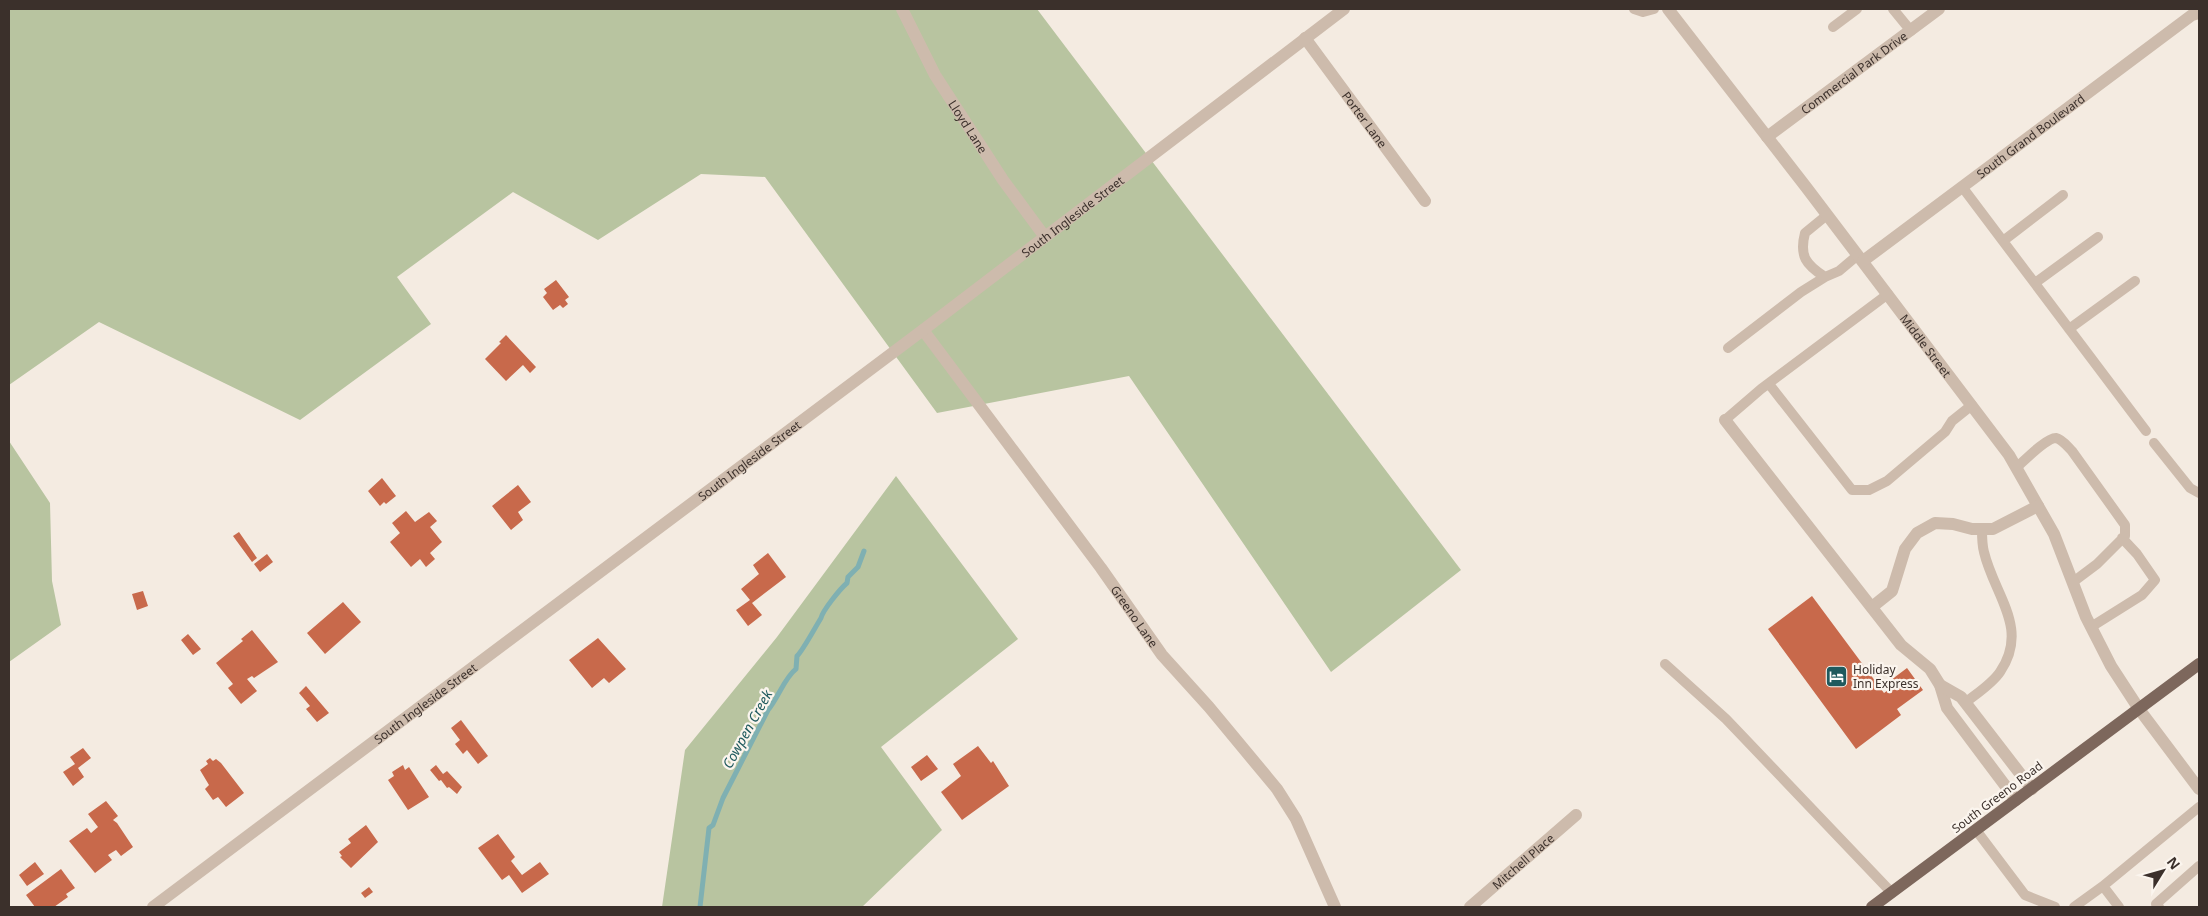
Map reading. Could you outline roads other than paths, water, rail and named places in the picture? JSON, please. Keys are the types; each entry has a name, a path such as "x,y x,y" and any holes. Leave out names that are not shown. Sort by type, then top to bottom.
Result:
{"main road":[{"name":"South Greeno Road","path":"1872,907 2199,664"}],"street":[{"name":"Lloyd Lane","path":"902,9 935,75 1003,180 1045,237"},
{"name":"South Ingleside Street","path":"153,907 923,330 1344,9"},
{"name":"Middle Street","path":"1668,9 1888,294 1972,405 2016,468 2054,534 2091,627 2111,666 2139,709 2199,789"},
{"name":"Commercial Park Drive","path":"1767,137 1940,9"},
{"name":"South Grand Boulevard","path":"1860,258 1963,188 2192,16 2199,13"},
{"name":"Porter Lane","path":"1305,38 1425,201"},
{"name":"Greeno Lane","path":"923,330 1101,568 1162,655 1277,789 1296,819 1335,907"},
{"path":"1725,420 1902,645 1930,669 1940,685 1947,708 2016,800"},
{"path":"1872,608 1892,591 1906,549 1917,533 1934,523 1953,524 1972,529 1993,529 2038,506"},
{"path":"1940,685 1961,697 2032,788"},
{"name":"Mitchell Place","path":"1470,907 1576,815"}],"lane":[{"path":"1634,9 1643,12 1654,9"},
{"path":"1833,27 1858,9"},
{"path":"1893,9 1910,31"},
{"path":"1963,188 2146,431"},
{"path":"2003,241 2063,195"},
{"path":"1825,277 1811,268 1803,254 1805,233 1827,214"},
{"path":"2035,283 2098,237"},
{"path":"1728,348 1802,292 1860,258"},
{"path":"2069,329 2135,281"},
{"path":"1725,420 1769,384 1888,294"},
{"path":"1769,384 1852,490 1869,490 1887,481 1945,432 1952,421 1972,405"},
{"path":"2016,468 2047,441 2056,438 2062,441 2072,451 2125,526 2125,536 2097,564 2073,582"},
{"path":"2154,443 2190,488 2199,493"},
{"path":"1965,703 1999,673 2011,649 2013,632 2002,597 1984,552 1982,529"},
{"path":"2091,627 2142,595 2155,580 2137,554 2122,538"},
{"path":"1666,664 1726,719 1892,893"},
{"path":"2074,907 2103,886 2199,807"},
{"path":"1976,830 2025,894 2054,907"},
{"path":"2158,907 2156,904 2199,866"},
{"path":"2103,886 2119,907"}],"waterway":[{"name":"Cowpen Creek","path":"700,907 709,828 713,825 723,798 768,710 788,677 796,669 797,656 828,605 847,583 848,577 858,567 864,551"}],"place":[{"name":"Holiday Inn Express","path":"1837,676"}]}
